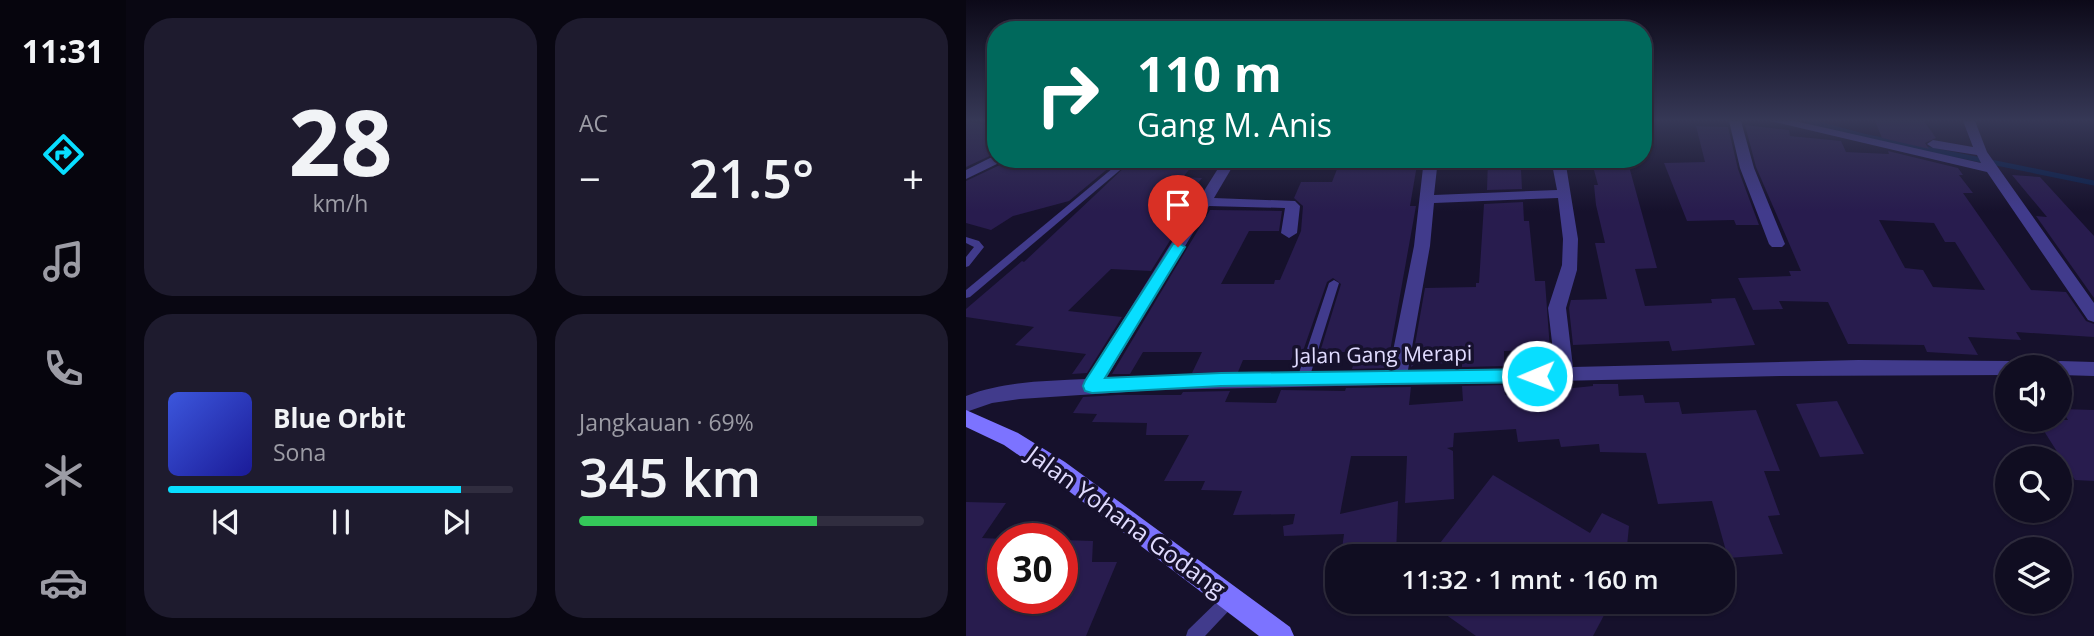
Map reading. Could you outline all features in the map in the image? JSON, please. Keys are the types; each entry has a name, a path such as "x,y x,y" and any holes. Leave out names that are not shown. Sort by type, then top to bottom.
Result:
{"main road":[{"name":"Jalan Yohana Godang","path":"966,418 1011,439 1057,469 1281,636"}],"street":[{"path":"1743,151 1776,244"},
{"path":"1933,151 1987,161"},
{"path":"1948,151 1987,161"},
{"path":"1982,151 2094,316"},
{"path":"966,175 987,164"},
{"path":"1092,386 1226,168"},
{"path":"1397,378 1422,246 1430,168"},
{"path":"1560,168 1569,223 1570,268 1558,298 1557,308 1565,375"},
{"path":"1428,199 1564,194"},
{"path":"1205,202 1290,204 1293,206 1289,233"},
{"name":"Jalan Gang Merapi","path":"966,404 986,397 1023,391 1092,386 1902,365 1995,368"},
{"path":"2072,368 2094,369"}],"lane":[{"path":"966,295 1118,168"},
{"path":"966,240 979,247 966,264"},
{"path":"1303,379 1334,283"},
{"path":"1194,636 1231,598"}],"building":[{"path":"966,151 987,151 987,157 966,167"},
{"path":"1702,151 1734,151 1759,225 1736,225 1734,220 1687,221 1664,163 1705,162"},
{"path":"1752,151 1845,151 1889,154 1888,151 1958,168 1963,175 1959,175 1973,193 1963,193 2031,290 2066,292 2086,321 2094,324 2094,337 2016,332 2021,340 1968,337 1978,355 1927,352 1924,345 1848,344 1828,302 1779,301 1783,309 1753,310 1738,278 1791,276 1789,271 1801,271 1756,167","holes":["1879,220 1934,223 1945,242 1955,242 1985,290 1933,287 1923,270 1905,268"]},
{"path":"994,168 1109,168 1069,201 1013,216 991,230 966,223 966,181"},
{"path":"1124,168 1190,168 1183,177 1202,178 1178,210 1189,210 1151,271 1111,269 1068,311 1122,317 1087,373 1072,374 1086,354 1015,345 1034,327 966,317 966,309 1024,262"},
{"path":"1337,168 1416,168 1410,206 1416,206 1387,368 1352,369 1357,352 1320,352 1341,284 1333,278 1327,282 1303,351 1294,351 1291,360 1243,360 1238,372 1192,373 1202,352 1143,352 1130,374 1112,374 1210,210 1282,211 1279,231 1249,231 1221,284 1274,284 1275,280 1280,280 1301,231 1303,206 1294,198 1301,182 1332,182"},
{"path":"1488,168 1521,170 1522,189 1487,190"},
{"path":"1593,168 1629,168 1657,268 1635,269 1645,306 1712,303 1711,299 1735,298 1755,345 1672,351 1669,341 1573,345 1569,308 1571,300 1607,299 1595,243 1605,243 1596,205 1594,185 1598,185"},
{"path":"2012,175 2040,177 2094,236 2094,298 2036,216 2047,217"},
{"path":"1523,202 1524,221 1529,221 1535,281 1545,281 1550,350 1504,351 1504,366 1462,367 1462,363 1415,364 1411,367 1425,288 1476,287 1476,283 1479,283 1484,204"},
{"path":"1618,384 1619,396 1643,395 1645,403 1679,402 1682,414 1756,410 1780,471 1764,471 1780,515 1768,516 1783,554 1735,557 1735,544 1724,544 1712,501 1658,504 1646,453 1600,452 1599,444 1561,447 1559,439 1518,442 1516,429 1454,433 1453,447 1447,448 1453,451 1454,499 1405,503 1407,456 1351,456 1340,514 1398,501 1396,544 1343,544 1344,534 1284,536 1283,526 1293,524 1295,514 1233,515 1242,491 1201,490 1205,481 1164,481 1189,435 1146,435 1147,423 1092,422 1097,414 1073,413 1083,397 1118,395 1181,395 1183,392 1230,391 1225,402 1276,403 1281,390 1345,391 1346,388 1411,387 1409,405 1463,401 1462,386 1504,385 1505,395"},
{"path":"1837,401 1864,454 1820,457 1796,404"},
{"path":"2072,409 2094,410 2094,481 2075,480 2072,475 2072,446 2053,446 2045,432 2072,432"},
{"path":"1493,475 1590,533 1602,513 1629,526 1627,544 1439,544"},
{"path":"966,502 1006,503 992,523 987,523 987,531 982,538 987,538 987,614 1078,614 1078,541 1093,541 1092,562 1117,562 1086,636 966,636"},
{"path":"1445,614 1605,614 1593,636 1476,636"}],"waterway":[{"path":"1935,151 2094,183"}],"route":[{"path":"1178,247 1092,386 1221,379 1537,376"}]}
